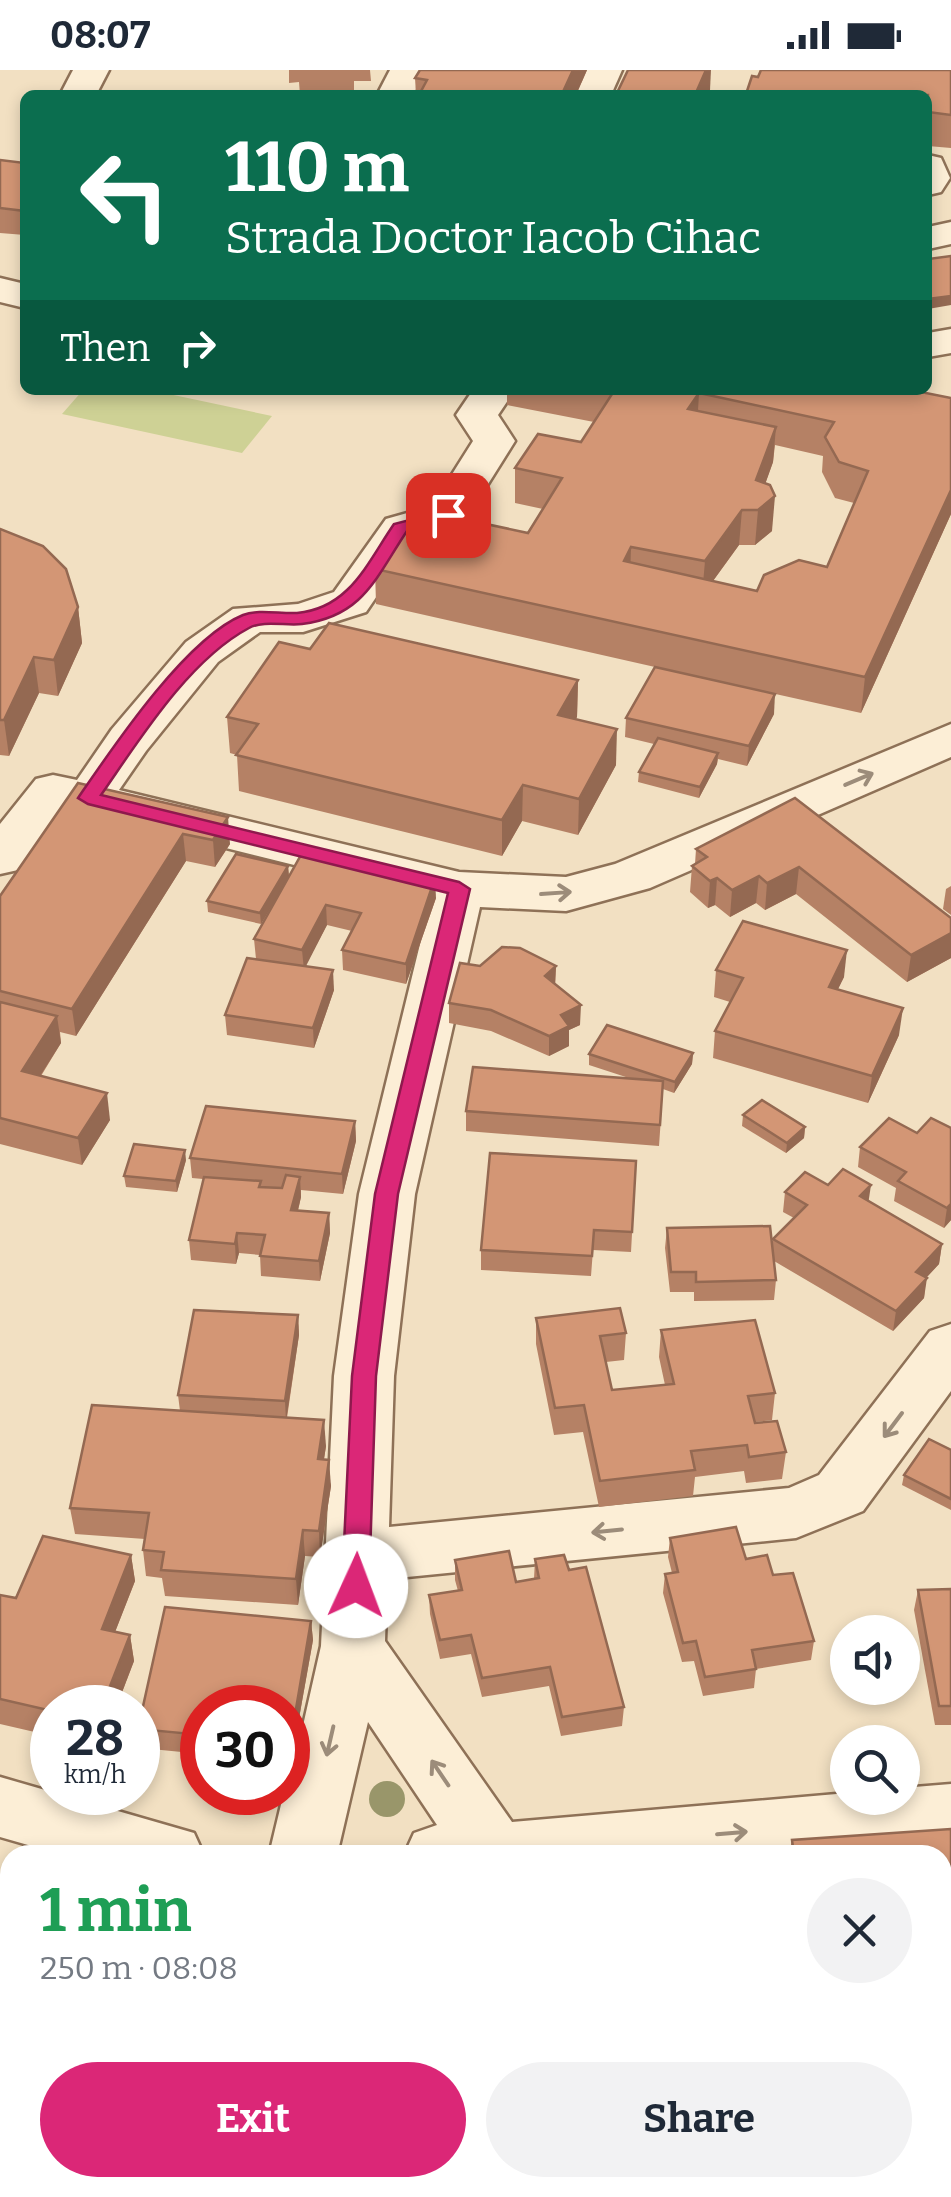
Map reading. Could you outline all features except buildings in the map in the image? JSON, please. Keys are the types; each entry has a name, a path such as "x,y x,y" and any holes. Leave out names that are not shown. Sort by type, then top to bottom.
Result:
{"street":[{"path":"0,858 129,740 202,652 248,619 304,618 350,602 401,528 448,515 494,440 477,415 491,395"},
{"path":"70,794 459,889 566,894 632,876 951,739"},
{"path":"305,1845 353,1646 364,1376 387,1194 459,889"},
{"path":"357,1556 796,1513 818,1506 841,1493 951,1346"},
{"path":"353,1646 490,1845"},
{"path":"0,1806 135,1845"},
{"path":"598,1845 951,1814"}],"green space":[{"path":"79,395 173,395 272,416 242,453 62,414"}],"route":[{"path":"356,1586 364,1376 387,1194 459,889 88,798 129,740 202,652 248,619 304,618 350,602 401,528 448,515"}]}
